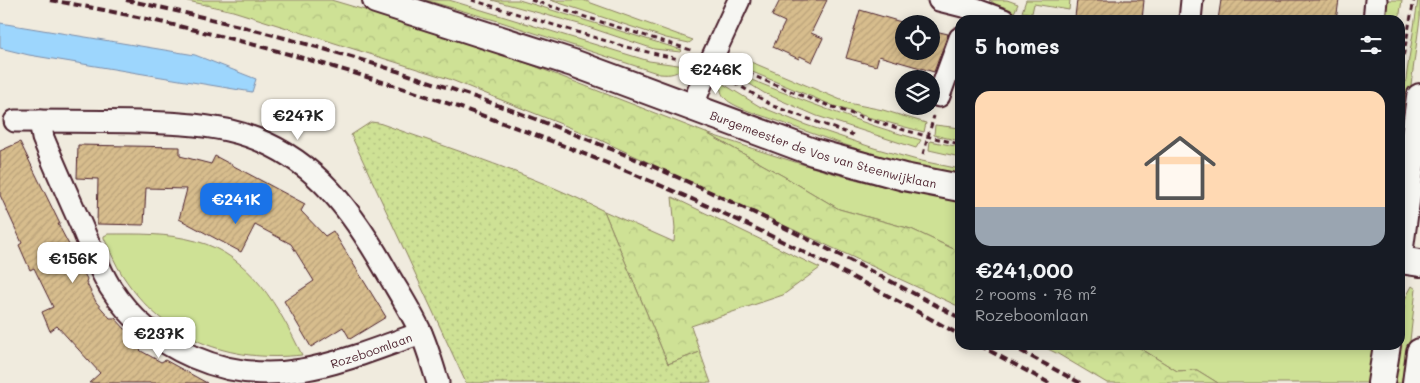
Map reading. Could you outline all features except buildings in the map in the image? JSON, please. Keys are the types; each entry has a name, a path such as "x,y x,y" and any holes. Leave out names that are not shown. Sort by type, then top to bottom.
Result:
{"street":[{"name":"Burgemeester de Vos van Steenwijklaan","path":"376,0 565,60 813,152 895,175 955,187"},
{"path":"692,108 712,57 739,0"},
{"path":"939,0 989,15"},
{"path":"1190,15 1192,0"},
{"path":"1374,15 1376,0"},
{"path":"940,96 955,52"},
{"path":"1406,230 1420,97"},
{"name":"Rozeboomlaan","path":"15,121 149,122 208,127 246,136 276,148 298,162 319,179 354,218 369,240 421,333 438,383"},
{"name":"Rozeboomlaan","path":"40,121 43,138 99,266 111,288 126,308 143,325 184,353 207,363 230,369 278,373 302,370 325,364 421,333"},
{"path":"1405,261 1420,263"},
{"path":"1381,383 1386,350"},
{"path":"1416,383 1420,352"}],"path":[{"path":"531,0 712,57 793,93 898,130 955,143"},
{"path":"1405,47 1414,0"},
{"path":"923,154 934,115"}],"green space":[{"path":"183,0 331,0 439,32 506,55 706,133 839,209 911,229 955,250 955,305 596,138 449,79 233,11"},
{"path":"425,0 449,0 649,61 685,66 674,73 660,74 498,21"},
{"path":"492,0 519,0 682,50 680,52 654,49 579,24"},
{"path":"550,0 583,0 693,40 689,43 666,38"},
{"path":"990,0 1007,0 1018,4 1014,13"},
{"path":"1026,0 1070,0 1069,10 1034,4 1032,13 1022,12"},
{"path":"1387,0 1402,0 1400,15 1385,15"},
{"path":"1418,0 1420,0 1420,18 1405,130 1405,88"},
{"path":"724,53 756,64 848,103 883,110 926,123 924,132 834,106 726,61"},
{"path":"729,71 848,117 921,140 916,148 817,116 764,93"},
{"path":"720,82 759,106 806,125 874,148 955,168 955,175 866,152 749,111 730,102 721,91"},
{"path":"371,122 379,123 493,164 550,186 604,211 668,364 700,352 711,383 466,383 351,135"},
{"path":"935,125 955,127 955,140 934,135"},
{"path":"706,133 863,181 955,200 955,250 911,229 839,209"},
{"path":"930,141 955,146 955,156 929,150"},
{"path":"672,197 820,268 783,295 691,326 700,352 668,364 604,211 674,242 675,228"},
{"path":"108,234 152,234 185,238 215,248 232,258 261,285 283,319 302,355 249,355 224,350 200,342 178,331 139,298 123,276 104,238"},
{"path":"1412,286 1416,289 1405,383 1393,383 1397,350 1405,350 1405,299"},
{"path":"1050,350 1143,350 1177,371 1197,370 1218,383 1107,383"},
{"path":"1143,350 1375,350 1371,383 1218,383 1197,370 1177,371"}],"water":[{"path":"0,23 195,55 256,79 252,92 29,55 0,48"}],"railway":[{"path":"50,0 133,16 297,56 378,80 538,136 728,215 828,264 955,332"},
{"path":"126,0 198,16 340,54 481,99 550,125 618,152 721,197 824,247 955,315"},
{"path":"988,350 1049,383"},
{"path":"1019,350 1080,383"}]}
